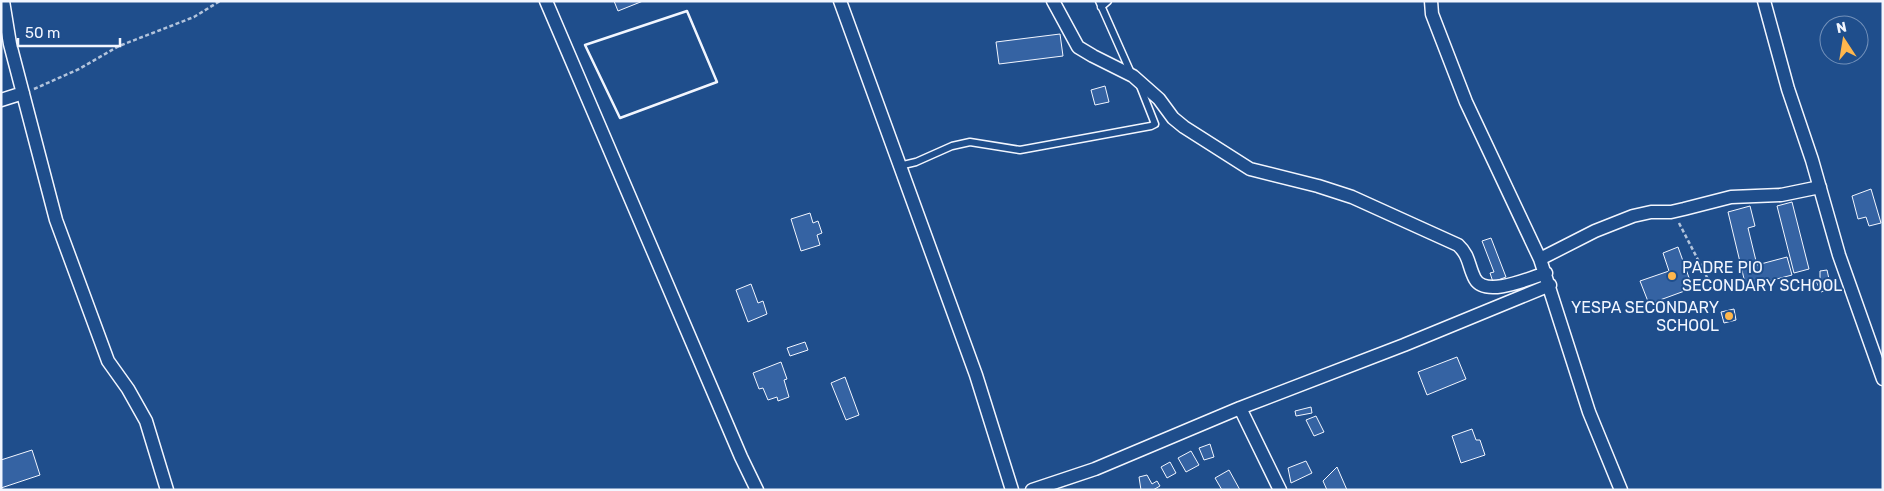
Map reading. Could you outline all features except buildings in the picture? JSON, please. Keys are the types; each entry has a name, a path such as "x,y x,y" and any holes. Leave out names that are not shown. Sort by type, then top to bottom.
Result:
{"street":[{"path":"3,1 10,44 56,220 108,362 128,389 146,421 167,490"},
{"path":"546,1 737,449 757,490"},
{"path":"840,1 976,375 1012,490"},
{"path":"1053,1 1078,47 1135,78 1159,99 1173,118 1184,127 1250,169 1318,186 1352,197 1458,244 1466,252 1476,280 1482,286 1488,288 1501,287 1548,279"},
{"path":"1764,1 1788,89 1847,278 1883,379"},
{"path":"1432,8 1470,110 1548,279 1589,412 1621,490"},
{"path":"1,100 23,93"},
{"path":"1540,259 1614,223 1651,212 1671,212 1730,197 1774,195 1820,187"},
{"path":"1032,490 1095,469 1240,408 1404,345 1548,279"},
{"path":"1240,408 1280,490"}],"lane":[{"path":"899,166 916,162 952,146 970,142 1020,150 1155,124 1100,4 1108,1"},
{"path":"1427,1 1432,8"}],"path":[{"path":"23,93 80,69 119,46 194,17 220,1"},
{"path":"1671,212 1684,231 1711,285"}],"wall":[{"path":"687,11 717,82 620,118 585,45 687,11"}],"place":[{"name":"PADRE PIO SECONDARY SCHOOL","path":"1672,276"},
{"name":"YESPA SECONDARY SCHOOL","path":"1729,316"}]}
